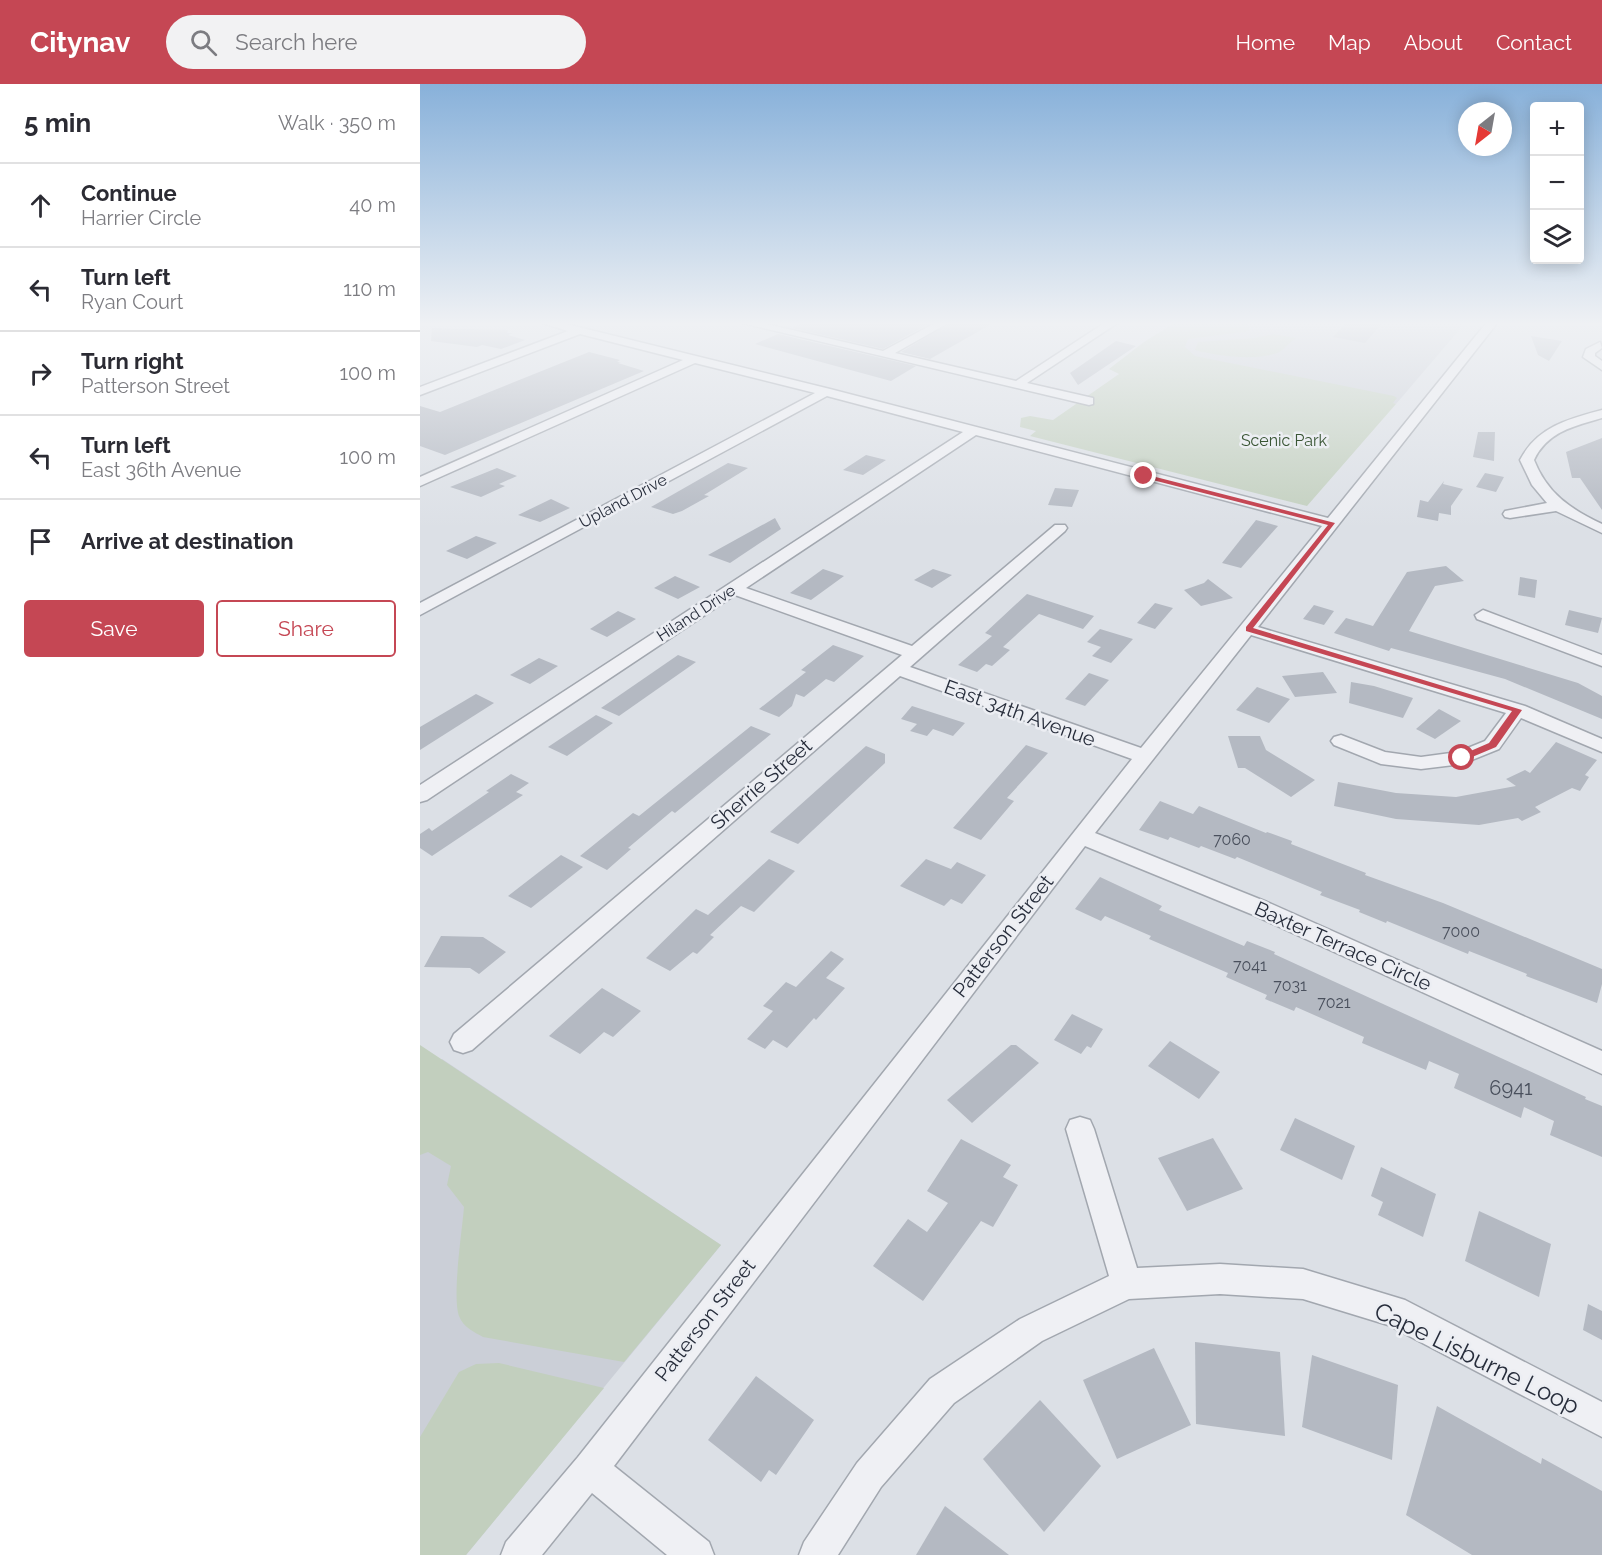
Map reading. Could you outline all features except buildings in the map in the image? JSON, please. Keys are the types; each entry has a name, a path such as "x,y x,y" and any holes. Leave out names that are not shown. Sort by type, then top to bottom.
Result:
{"street":[{"path":"420,482 624,391"},
{"path":"821,391 1332,524"},
{"path":"1042,391 1089,401"},
{"name":"Patterson Street","path":"519,1555 590,1469 1081,836 1146,758 1438,391"},
{"name":"Upland Drive","path":"420,610 826,392"},
{"path":"1602,414 1558,427 1543,436 1531,448 1527,460 1539,489 1558,506 1602,529"},
{"name":"Hiland Drive","path":"420,795 973,431"},
{"path":"1510,514 1558,506"},
{"name":"Sherrie Street","path":"463,1042 1060,528"},
{"path":"733,589 914,653"},
{"path":"1483,615 1602,661"},
{"path":"1248,629 1518,710 1602,746"},
{"name":"East 34th Avenue","path":"895,668 1146,758"},
{"path":"1341,741 1381,758 1421,763 1462,758 1492,745 1518,710"},
{"name":"Baxter Terrace Circle","path":"1081,836 1259,908 1602,1063"},
{"path":"1080,1129 1127,1284"},
{"name":"Cape Lisburne Loop","path":"818,1555 869,1475 942,1391 1031,1330 1127,1284 1220,1279 1303,1284 1394,1311 1602,1420"},
{"path":"590,1469 696,1555"}],"shaded area":[{"path":"1331,391 1407,391 1396,404"},
{"path":"442,1059 721,1245 466,1555 420,1555 420,1078"}],"green space":[{"name":"Scenic Park","path":"1095,391 1367,391 1397,398 1393,403 1396,404 1307,506 1030,436 1036,431 1020,427 1021,418 1030,416 1053,420"},
{"path":"420,1045 721,1245 624,1362 483,1337 469,1329 461,1320 457,1307 457,1294 464,1207 447,1185 451,1166 428,1152 420,1155"},
{"path":"499,1363 604,1388 466,1555 420,1555 420,1437 459,1372 476,1364"}],"route":[{"path":"1144,476 1332,524 1248,629 1518,710 1492,745 1462,758"}]}
